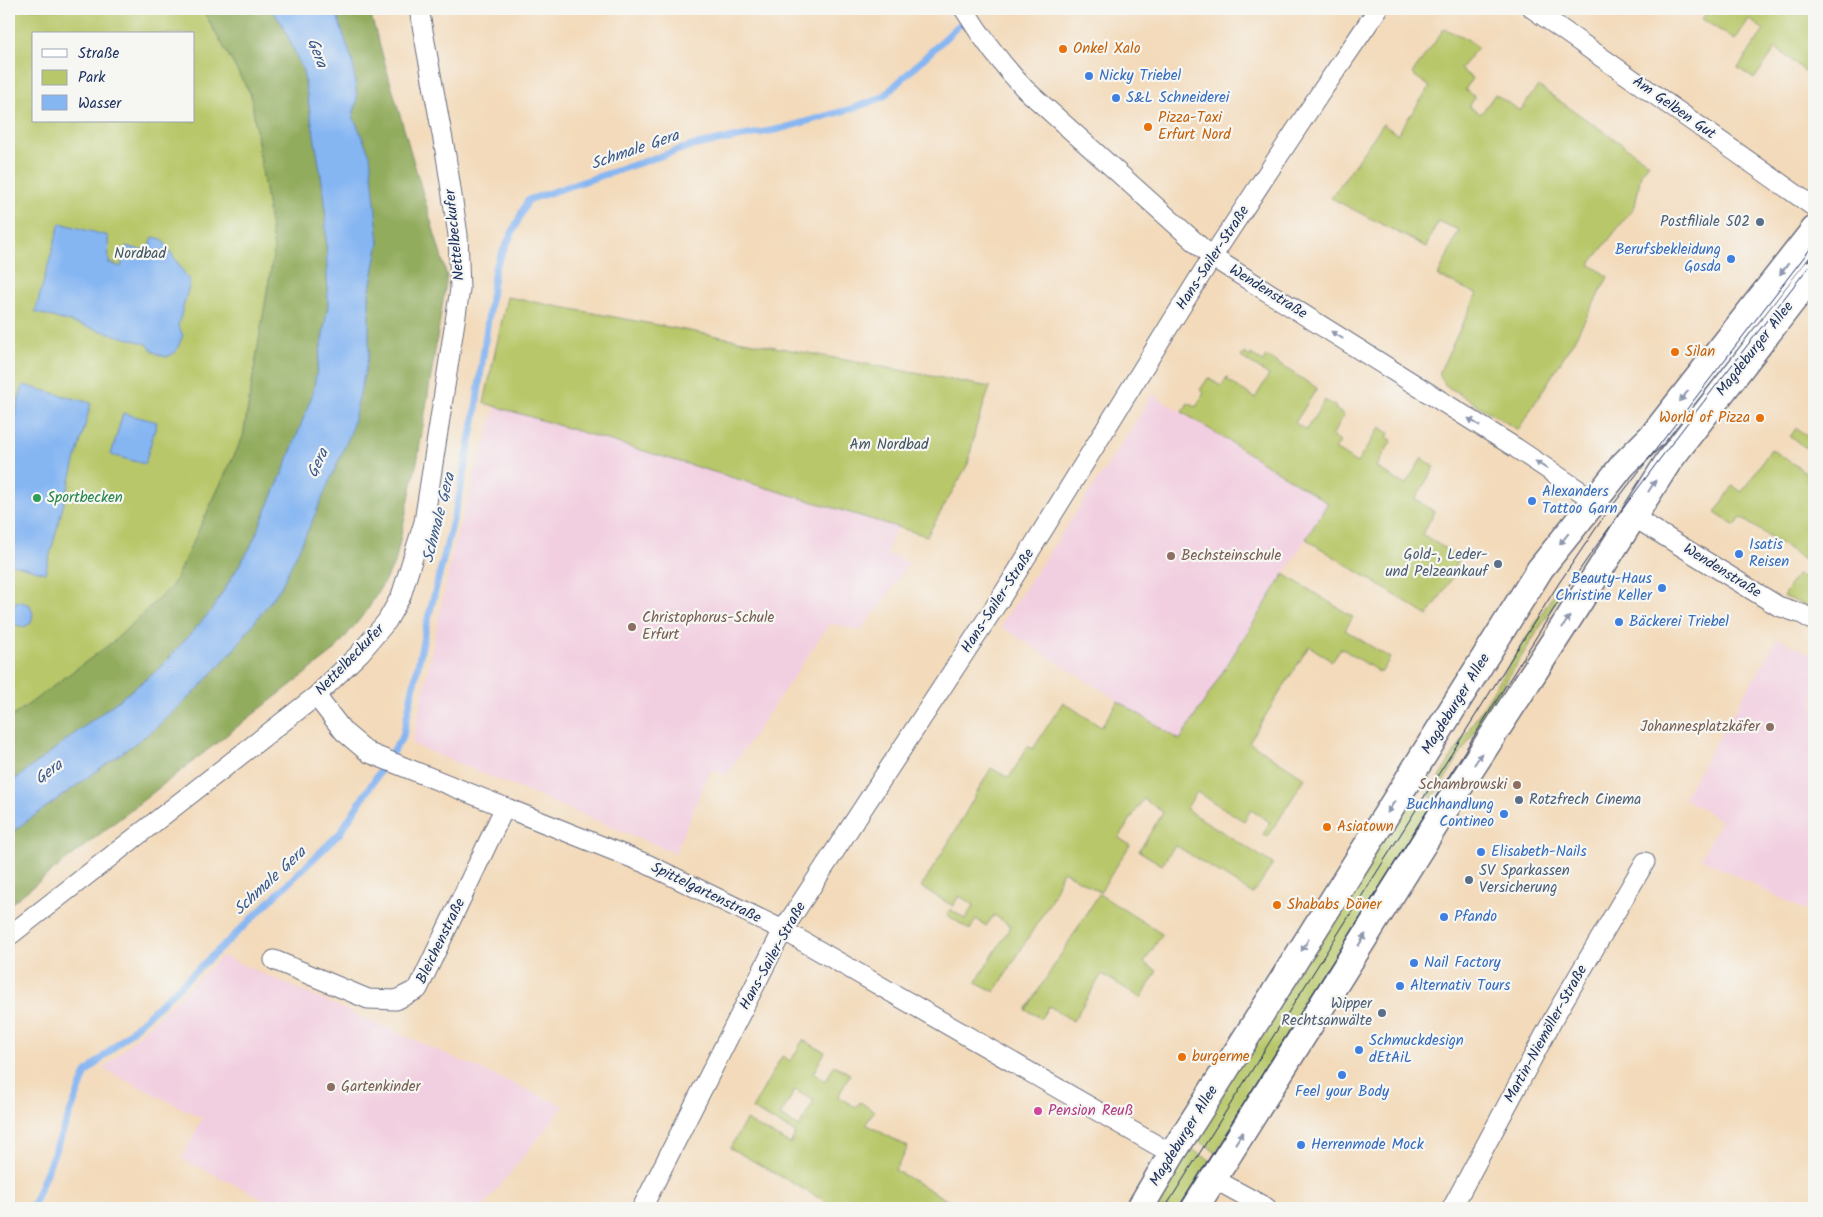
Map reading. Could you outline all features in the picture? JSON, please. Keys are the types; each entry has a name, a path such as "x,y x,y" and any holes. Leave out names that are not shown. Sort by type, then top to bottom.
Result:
{"main road":[{"name":"Magdeburger Allee","path":"1140,1208 1172,1154 1540,569 1624,465 1654,434 1814,230"},
{"name":"Magdeburger Allee","path":"1195,1208 1445,809 1577,605 1632,516 1668,462 1814,273"}],"street":[{"name":"Nettelbeckufer","path":"9,936 316,696 360,653 387,621 401,596 424,522 460,289 458,235 446,156 419,9"},
{"name":"Wendenstraße","path":"964,9 1006,69 1024,89 1212,257 1516,448 1595,501"},
{"name":"Hans-Sailer-Straße","path":"642,1208 783,930 1002,596 1212,257 1378,9"},
{"name":"Am Gelben Gut","path":"1533,9 1814,206"},
{"name":"Wendenstraße","path":"1632,516 1778,606 1808,618"},
{"name":"Spittelgartenstraße","path":"316,696 344,732 370,753 647,864 783,930 1172,1154"},
{"name":"Bleichenstraße","path":"274,960 368,999 396,1000 418,989 505,807"},
{"name":"Martin-Niemöller-Straße","path":"1452,1208 1556,1012 1645,862"},
{"path":"1214,1179 1267,1208"}],"shaded area":[{"name":"Bechsteinschule","path":"1152,394 1328,504 1180,740 1000,626 1129,433"},
{"name":"Christophorus-Schule Erfurt","path":"496,406 897,527 886,553 909,563 890,591 860,631 830,623 726,776 711,769 675,853 412,744 455,541"},
{"name":"Johannesplatzkäfer","path":"1778,638 1814,656 1814,915 1701,858 1721,820 1683,798"},
{"name":"Gartenkinder","path":"222,956 564,1106 482,1208 283,1208 182,1159 202,1118 103,1069"}],"green space":[{"name":"Nordbad","path":"9,9 202,9 251,95 274,250 243,437 172,586 114,641 9,719"},
{"path":"202,9 271,9 283,25 303,71 325,199 328,306 313,393 285,467 250,548 211,611 158,670 9,784 9,719 114,641 172,586 243,437 274,250 251,95"},
{"path":"335,9 369,9 447,276 418,457 395,563 368,609 333,652 9,905 9,834 152,731 196,691 235,648 281,587 369,354 369,294 379,242 358,130 353,116 357,100 353,63"},
{"path":"1709,9 1780,9 1787,14 1791,9 1814,9 1814,78 1776,48 1754,79 1738,68 1764,30 1749,19 1735,40 1702,19"},
{"path":"1444,29 1464,37 1478,47 1460,69 1472,78 1465,90 1475,97 1469,107 1481,114 1495,94 1520,111 1538,86 1649,163 1641,174 1635,206 1590,264 1608,277 1573,342 1518,430 1445,385 1439,373 1477,294 1438,276 1459,230 1438,221 1426,247 1331,198 1383,124 1397,134 1430,87 1412,74"},
{"name":"Am Nordbad","path":"507,297 990,387 976,427 968,464 927,536 484,403"},
{"path":"1244,353 1250,357 1251,354 1263,362 1266,356 1317,388 1295,423 1306,430 1325,400 1336,407 1335,409 1344,415 1332,436 1340,442 1335,449 1357,463 1380,427 1389,433 1387,437 1392,440 1376,467 1405,485 1422,458 1435,467 1415,499 1435,512 1422,534 1460,558 1454,568 1457,570 1428,616 1306,539 1328,503 1182,412 1188,403 1196,407 1204,393 1200,390 1208,378 1221,386 1227,377 1227,380 1255,398 1269,375 1241,357"},
{"path":"1796,428 1814,441 1814,453 1790,437"},
{"path":"1771,449 1810,475 1814,470 1814,549 1806,560 1741,518 1735,526 1715,513 1733,486 1742,492"},
{"path":"1284,574 1353,617 1345,630 1390,658 1381,673 1341,648 1332,661 1309,646 1249,742 1305,778 1268,837 1263,834 1270,822 1251,810 1244,821 1197,792 1186,809 1273,864 1253,894 1175,845 1162,865 1139,851 1163,812 1143,799 1119,838 1130,845 1100,892 1063,871 1050,902 995,992 976,982 1011,926 994,915 986,926 976,919 970,930 947,915 950,909 965,919 974,905 959,896 953,906 921,887 991,768 1009,778 1028,746 1033,749 1063,702 1101,727 1118,701 1180,740"},
{"path":"1797,574 1814,583 1814,609 1783,596"},
{"path":"1555,592 1560,595 1433,798 1428,795"},
{"path":"1411,797 1436,813 1217,1152 1191,1136"},
{"path":"1099,894 1162,934 1144,963 1157,971 1141,998 1102,974 1073,1021 1049,1006 1041,1018 1026,1010"},
{"path":"803,1040 825,1052 813,1073 826,1081 834,1065 850,1074 838,1097 856,1107 860,1102 874,1111 866,1124 908,1147 895,1170 959,1207 837,1208 730,1148 746,1120 790,1144 796,1133 752,1109 782,1056 791,1061","holes":["795,1090 814,1101 799,1127 780,1116"]},
{"path":"1185,1145 1211,1161 1182,1208 1146,1208"}],"water":[{"name":"Gera","path":"271,9 335,9 353,63 357,100 353,116 370,155 379,242 369,294 369,354 351,432 281,587 235,648 196,691 152,731 9,834 9,784 158,670 211,611 250,548 285,467 313,393 328,306 325,199 303,71 283,25"},
{"path":"60,223 108,236 109,263 121,267 126,246 148,252 153,237 162,239 190,282 178,326 183,335 176,352 167,357 156,353 147,344 35,312"},
{"name":"Sportbecken","path":"23,385 91,403 45,573 9,563 9,434"},
{"path":"123,413 157,422 145,464 111,455"},
{"path":"18,601 30,605 33,614 31,623 24,627 13,624 9,619 9,605"}],"waterway":[{"name":"Schmale Gera","path":"32,1208 86,1073 240,930 340,833 403,736 426,627 460,493 475,415 495,268 528,200 691,146 780,129 854,108 883,97 976,9"}],"tram line":[{"path":"1165,1208 1559,583 1603,518 1814,244"},
{"path":"1178,1208 1567,588 1657,463 1814,260"}],"place":[{"name":"Onkel Xalo","path":"1063,49"},
{"name":"Nicky Triebel","path":"1089,76"},
{"name":"S&L Schneiderei","path":"1116,98"},
{"name":"Pizza-Taxi Erfurt Nord","path":"1148,127"},
{"name":"Postfiliale 502","path":"1760,222"},
{"name":"Berufsbekleidung Gosda","path":"1731,259"},
{"name":"Silan","path":"1675,352"},
{"name":"World of Pizza","path":"1760,418"},
{"name":"Sportbecken","path":"37,498"},
{"name":"Alexanders Tattoo Garn","path":"1532,501"},
{"name":"Isatis Reisen","path":"1739,554"},
{"name":"Bechsteinschule","path":"1171,556"},
{"name":"Gold-, Leder- und Pelzeankauf","path":"1498,564"},
{"name":"Beauty-Haus Christine Keller","path":"1662,588"},
{"name":"Bäckerei Triebel","path":"1619,622"},
{"name":"Christophorus-Schule Erfurt","path":"632,627"},
{"name":"Johannesplatzkäfer","path":"1770,727"},
{"name":"Schambrowski","path":"1517,785"},
{"name":"Rotzfrech Cinema","path":"1519,800"},
{"name":"Buchhandlung Contineo","path":"1504,814"},
{"name":"Asiatown","path":"1327,827"},
{"name":"Elisabeth-Nails","path":"1481,852"},
{"name":"SV Sparkassen Versicherung","path":"1469,880"},
{"name":"Shababs Döner","path":"1277,905"},
{"name":"Pfando","path":"1444,917"},
{"name":"Nail Factory","path":"1414,963"},
{"name":"Alternativ Tours","path":"1400,986"},
{"name":"Wipper Rechtsanwälte","path":"1382,1013"},
{"name":"Schmuckdesign dEtAiL","path":"1359,1050"},
{"name":"burgerme","path":"1182,1057"},
{"name":"Feel your Body","path":"1342,1075"},
{"name":"Gartenkinder","path":"331,1087"},
{"name":"Pension Reuß","path":"1038,1111"},
{"name":"Herrenmode Mock","path":"1301,1145"}]}
